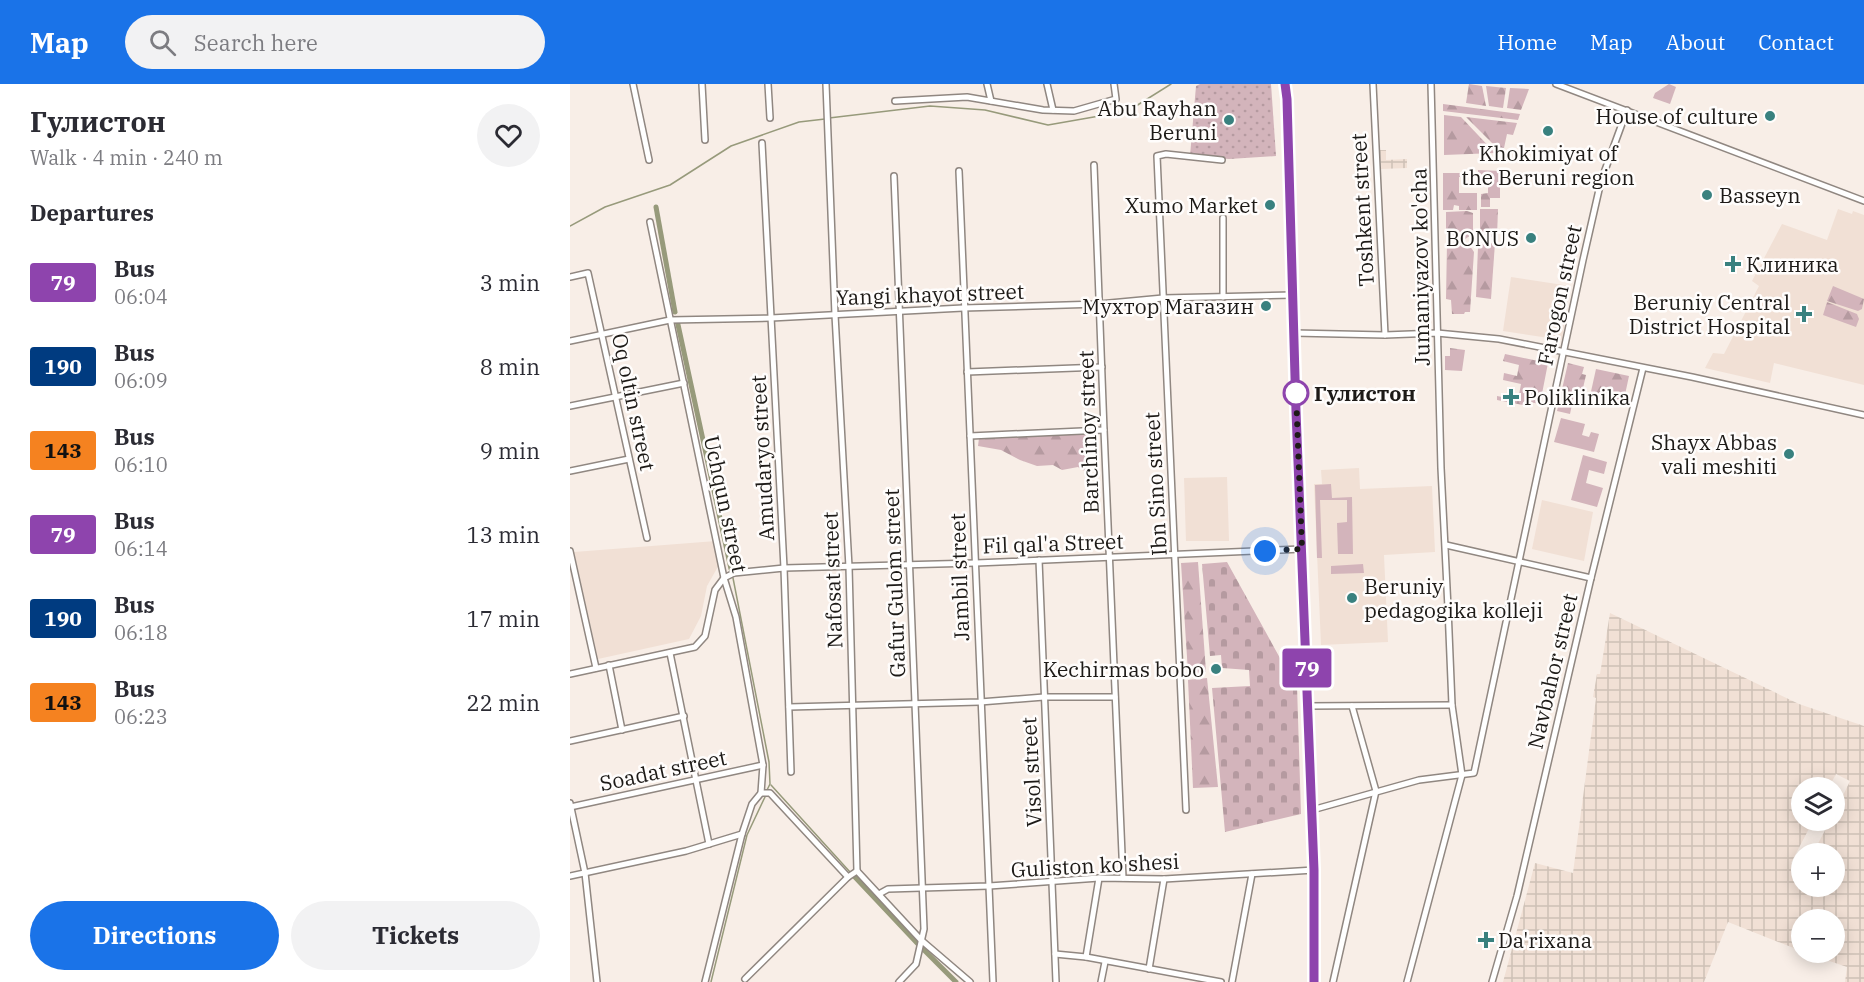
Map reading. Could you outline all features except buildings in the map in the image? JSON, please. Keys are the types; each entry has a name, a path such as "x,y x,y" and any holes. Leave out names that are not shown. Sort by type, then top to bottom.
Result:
{"main road":[{"path":"1285,84 1314,870 1314,982"}],"street":[{"path":"633,84 650,160"},
{"path":"702,84 705,140"},
{"path":"768,84 770,118"},
{"name":"Nafosat street","path":"826,84 835,315 849,567 857,871"},
{"path":"987,84 991,102"},
{"path":"1047,84 1053,110"},
{"path":"895,101 967,97 991,102 1074,111 1116,99 1114,84"},
{"name":"Toshkent street","path":"1373,84 1385,335"},
{"name":"Jumaniyazov ko'cha","path":"1407,982 1462,775 1452,705 1437,333 1431,84"},
{"path":"1556,84 1864,201"},
{"name":"Farogon street","path":"1462,775 1474,773 1601,181 1627,110"},
{"name":"Amudaryo street","path":"762,143 784,568 791,772"},
{"name":"Ibn Sino street","path":"1186,810 1157,156 1177,155 1222,160"},
{"name":"Barchinoy street","path":"1094,165 1123,878"},
{"name":"Jambil street","path":"959,171 993,982"},
{"name":"Gafur Gulom street","path":"894,176 924,888 924,929 916,964 899,982"},
{"path":"1222,218 1223,297"},
{"name":"Uchqun street","path":"650,222 724,578 736,617 763,765 760,793"},
{"name":"Oq oltin street","path":"570,277 588,273 647,538"},
{"name":"Yangi khayot street","path":"570,341 670,320 1099,304 1163,298 1293,295"},
{"path":"1294,333 1385,335 1437,333 1499,339 1864,415"},
{"path":"967,372 1102,368"},
{"name":"Navbahor street","path":"1492,982 1517,896 1591,578 1643,368"},
{"path":"570,406 684,383"},
{"path":"970,436 1104,430"},
{"path":"570,471 629,459"},
{"path":"1446,544 1591,578"},
{"name":"Fil qal'a Street","path":"724,578 734,573 784,568 976,563 1302,549"},
{"path":"570,551 596,668"},
{"name":"Visol street","path":"1038,560 1056,982"},
{"path":"570,674 670,654 690,649 700,643 705,636 715,590 724,578"},
{"path":"670,654 709,844"},
{"path":"609,665 621,730"},
{"path":"789,707 980,702 1044,697 1115,697"},
{"path":"1308,706 1452,705"},
{"path":"1333,982 1376,792 1352,706"},
{"path":"570,741 684,716"},
{"name":"Soadat street","path":"570,806 763,765"},
{"path":"1312,810 1419,780 1462,775"},
{"path":"705,982 742,834 752,804 760,793 770,793 848,877"},
{"path":"570,806 585,873 597,982"},
{"path":"570,876 709,844 742,834"},
{"name":"Guliston ko'shesi","path":"879,894 888,889 1053,883 1100,878 1164,879 1314,870"},
{"path":"745,979 848,877 857,871 921,940 970,982"},
{"path":"1232,982 1252,874"},
{"path":"1086,957 1100,878"},
{"path":"1149,969 1164,879"},
{"path":"1055,954 1086,957 1221,982"},
{"path":"1101,982 1105,962"},
{"path":"1168,982 1169,973"}],"shaded area":[{"path":"1380,150 1386,150 1386,160 1407,159 1407,168 1381,169"},
{"name":"Beruniy Central District Hospital","path":"1838,209 1864,215 1864,385 1774,363 1770,383 1705,368 1713,353 1724,354 1759,286 1752,281 1782,224 1827,240"},
{"path":"1511,277 1570,286 1562,340 1503,331"},
{"name":"Beruniy pedagogika kolleji","path":"1359,468 1360,489 1432,486 1435,552 1384,555 1388,642 1321,645 1314,484 1322,484 1321,470"},
{"path":"1227,477 1229,541 1186,541 1184,478"},
{"path":"1542,500 1593,512 1584,561 1532,549"},
{"path":"716,541 720,563 707,586 701,616 689,639 598,659 574,552"},
{"path":"1610,613 1799,704 1864,726 1864,982 1845,982 1847,967 1835,963 1845,963 1845,909 1791,909 1791,947 1728,922 1704,982 1503,982 1535,863 1573,873 1596,698 1593,697 1597,674 1600,674","holes":["1836,774 1850,781 1845,791 1845,831 1825,831 1818,843 1845,843 1845,897 1791,897 1791,843 1801,843 1808,831 1791,831 1791,777 1834,777"]}],"green space":[{"path":"1200,84 1271,84 1276,156 1229,159 1190,156 1196,86"},
{"path":"1469,84 1482,86 1486,106 1466,103"},
{"path":"1669,84 1676,87 1670,104 1653,98 1655,93"},
{"path":"1486,86 1506,88 1503,108 1489,106"},
{"path":"1510,88 1529,89 1521,110 1507,108"},
{"path":"1443,104 1520,114 1518,120 1443,111"},
{"path":"1444,115 1461,117 1495,153 1444,155"},
{"path":"1466,117 1517,123 1513,135 1507,134 1504,148 1497,148"},
{"path":"1478,170 1500,171 1500,198 1490,198 1490,207 1481,207 1481,194 1488,193 1488,175 1478,174"},
{"path":"1443,173 1468,173 1468,177 1459,177 1459,193 1477,193 1477,210 1459,210 1459,206 1454,205 1453,210 1443,210"},
{"path":"1480,209 1498,209 1497,237 1485,237 1480,234"},
{"path":"1446,212 1473,213 1473,233 1464,240 1446,239"},
{"path":"1447,243 1466,244 1474,252 1470,312 1464,314 1452,314 1451,300 1446,299"},
{"path":"1484,243 1495,243 1491,299 1476,297 1478,247"},
{"path":"1833,286 1864,299 1862,309 1858,311 1827,301"},
{"path":"1827,302 1857,314 1859,319 1856,327 1823,315"},
{"path":"1450,348 1465,350 1462,371 1445,370 1445,356 1450,356"},
{"path":"1505,354 1548,363 1540,404 1524,401 1523,405 1497,400 1497,396 1518,400 1521,384 1503,380 1504,373 1517,376 1519,365 1503,361"},
{"path":"1568,363 1584,367 1582,374 1586,375 1581,397 1574,395 1570,414 1557,411"},
{"path":"1596,369 1629,376 1623,404 1590,396"},
{"path":"1561,418 1585,424 1582,435 1589,437 1591,432 1599,434 1594,452 1554,442"},
{"path":"1086,433 1087,471 1078,467 1062,470 1053,465 1037,466 1001,450 978,446 979,438"},
{"path":"1583,455 1607,462 1604,474 1589,470 1586,483 1603,488 1597,507 1571,500"},
{"path":"1331,484 1332,498 1352,497 1353,554 1338,554 1337,523 1347,522 1347,500 1320,500 1322,558 1317,558 1315,485"},
{"path":"1198,562 1206,672 1188,673 1181,563"},
{"name":"Kechirmas bobo","path":"1227,562 1291,678 1295,678 1301,814 1225,832 1212,688 1250,686 1249,670 1222,668 1221,655 1210,656 1202,564"},
{"path":"1363,564 1364,573 1331,574 1331,566"},
{"path":"1207,678 1218,787 1193,788 1188,680"}],"waterway":[{"path":"829,118 930,106 985,110 1048,125 1128,111 1171,84"},
{"path":"570,226 605,207 670,185 731,146 799,122 825,119"},
{"path":"656,207 675,312"},
{"path":"677,320 731,569"},
{"path":"733,578 769,762 770,784 767,790"},
{"path":"771,785 850,872"},
{"path":"711,982 747,835 765,797"},
{"path":"854,876 918,944"},
{"path":"923,949 956,982"}],"bus line":[{"name":"79","path":"1285,84 1314,870 1314,982"}],"place":[{"name":"House of culture","path":"1770,116"},
{"name":"Abu Rayhan Beruni","path":"1229,120"},
{"name":"Khokimiyat of the Beruni region","path":"1548,131"},
{"name":"Basseyn","path":"1707,195"},
{"name":"Xumo Market","path":"1270,205"},
{"name":"BONUS","path":"1531,238"},
{"name":"Клиника","path":"1733,264"},
{"name":"Мухтор Магазин","path":"1266,306"},
{"name":"Beruniy Central District Hospital","path":"1804,314"},
{"name":"Гулистон","path":"1296,393"},
{"name":"Poliklinika","path":"1511,397"},
{"name":"Shayx Abbas vali meshiti","path":"1789,454"},
{"name":"Beruniy pedagogika kolleji","path":"1352,598"},
{"name":"Kechirmas bobo","path":"1216,669"},
{"name":"Da'rixana","path":"1486,940"}],"route":[{"path":"1265,551 1302,549 1296,393"}]}
